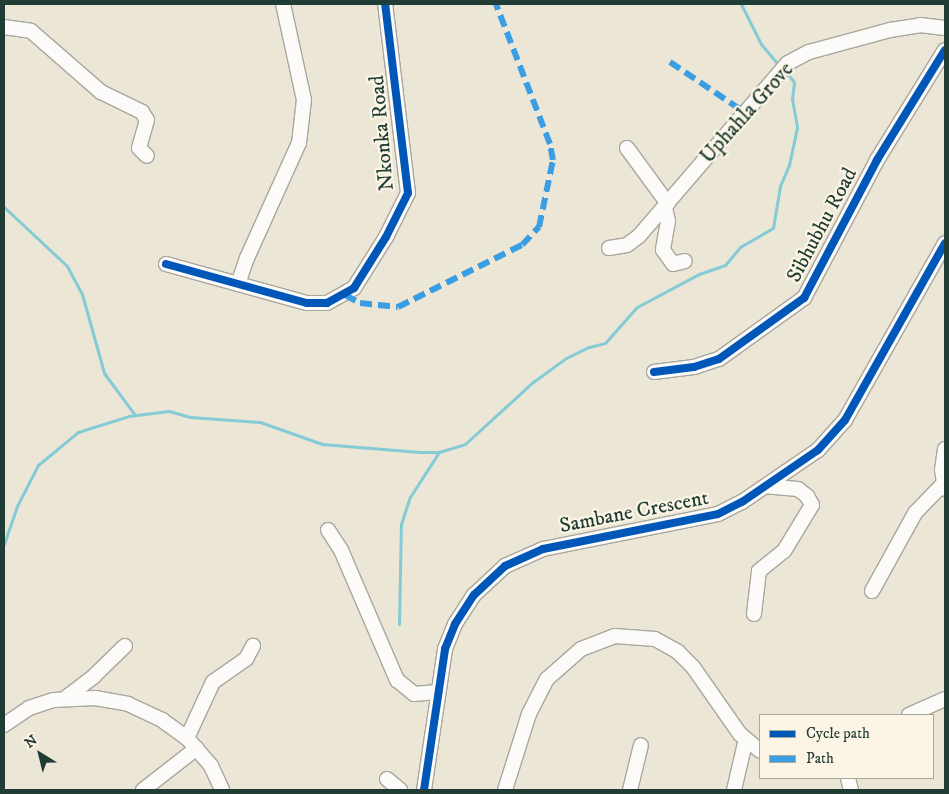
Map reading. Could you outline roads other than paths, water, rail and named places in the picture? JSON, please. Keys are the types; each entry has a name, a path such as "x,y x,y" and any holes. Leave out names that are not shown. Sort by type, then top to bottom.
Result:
{"street":[{"path":"238,284 247,258 299,143 304,100 283,4"},
{"name":"Nkonka Road","path":"166,264 312,303 327,303 345,296 363,275 408,193 385,4"},
{"name":"Uphahla Grove","path":"610,248 627,245 666,206 783,68 809,52 855,38 920,25 945,28"},
{"path":"4,27 32,31 101,92 142,112 147,120 139,148 147,156"},
{"name":"Sibhubhu Road","path":"654,372 694,368 719,359 804,298 877,160 945,50"},
{"path":"627,148 666,206 668,220 663,250 673,264 685,261"},
{"name":"Sambane Crescent","path":"423,789 445,649 455,624 474,595 506,566 543,549 718,514 766,486 818,450 839,429 945,244"},
{"path":"872,590 915,513 944,486 945,448"},
{"path":"754,614 759,571 784,551 812,505 808,496 798,489 766,486"},
{"path":"328,530 341,550 397,680 414,694 438,692"},
{"path":"505,790 528,714 547,679 568,658 607,638 640,636 662,642 678,652 693,667 746,739 759,749"},
{"path":"64,699 125,646"},
{"path":"143,790 192,743 213,682 246,659 253,646"},
{"path":"4,725 29,708 64,699 101,698 128,704 152,714 192,743 211,766 222,790"},
{"path":"911,714 945,699"},
{"path":"734,790 746,739"},
{"path":"630,790 641,745"},
{"path":"387,779 400,790"}],"waterway":[{"path":"741,4 761,44 780,67"},
{"path":"4,544 17,506 38,465 78,432 129,416 169,411 190,417 260,422 322,444 420,452 439,452 465,444 533,382 566,358 589,347 605,343 637,307 699,274 725,265 740,247 773,228 780,186 789,165 797,127 792,99 794,82 785,71"},
{"path":"4,207 67,266 82,294 104,373 135,415"},
{"path":"399,624 401,524 410,497 439,452"}]}
